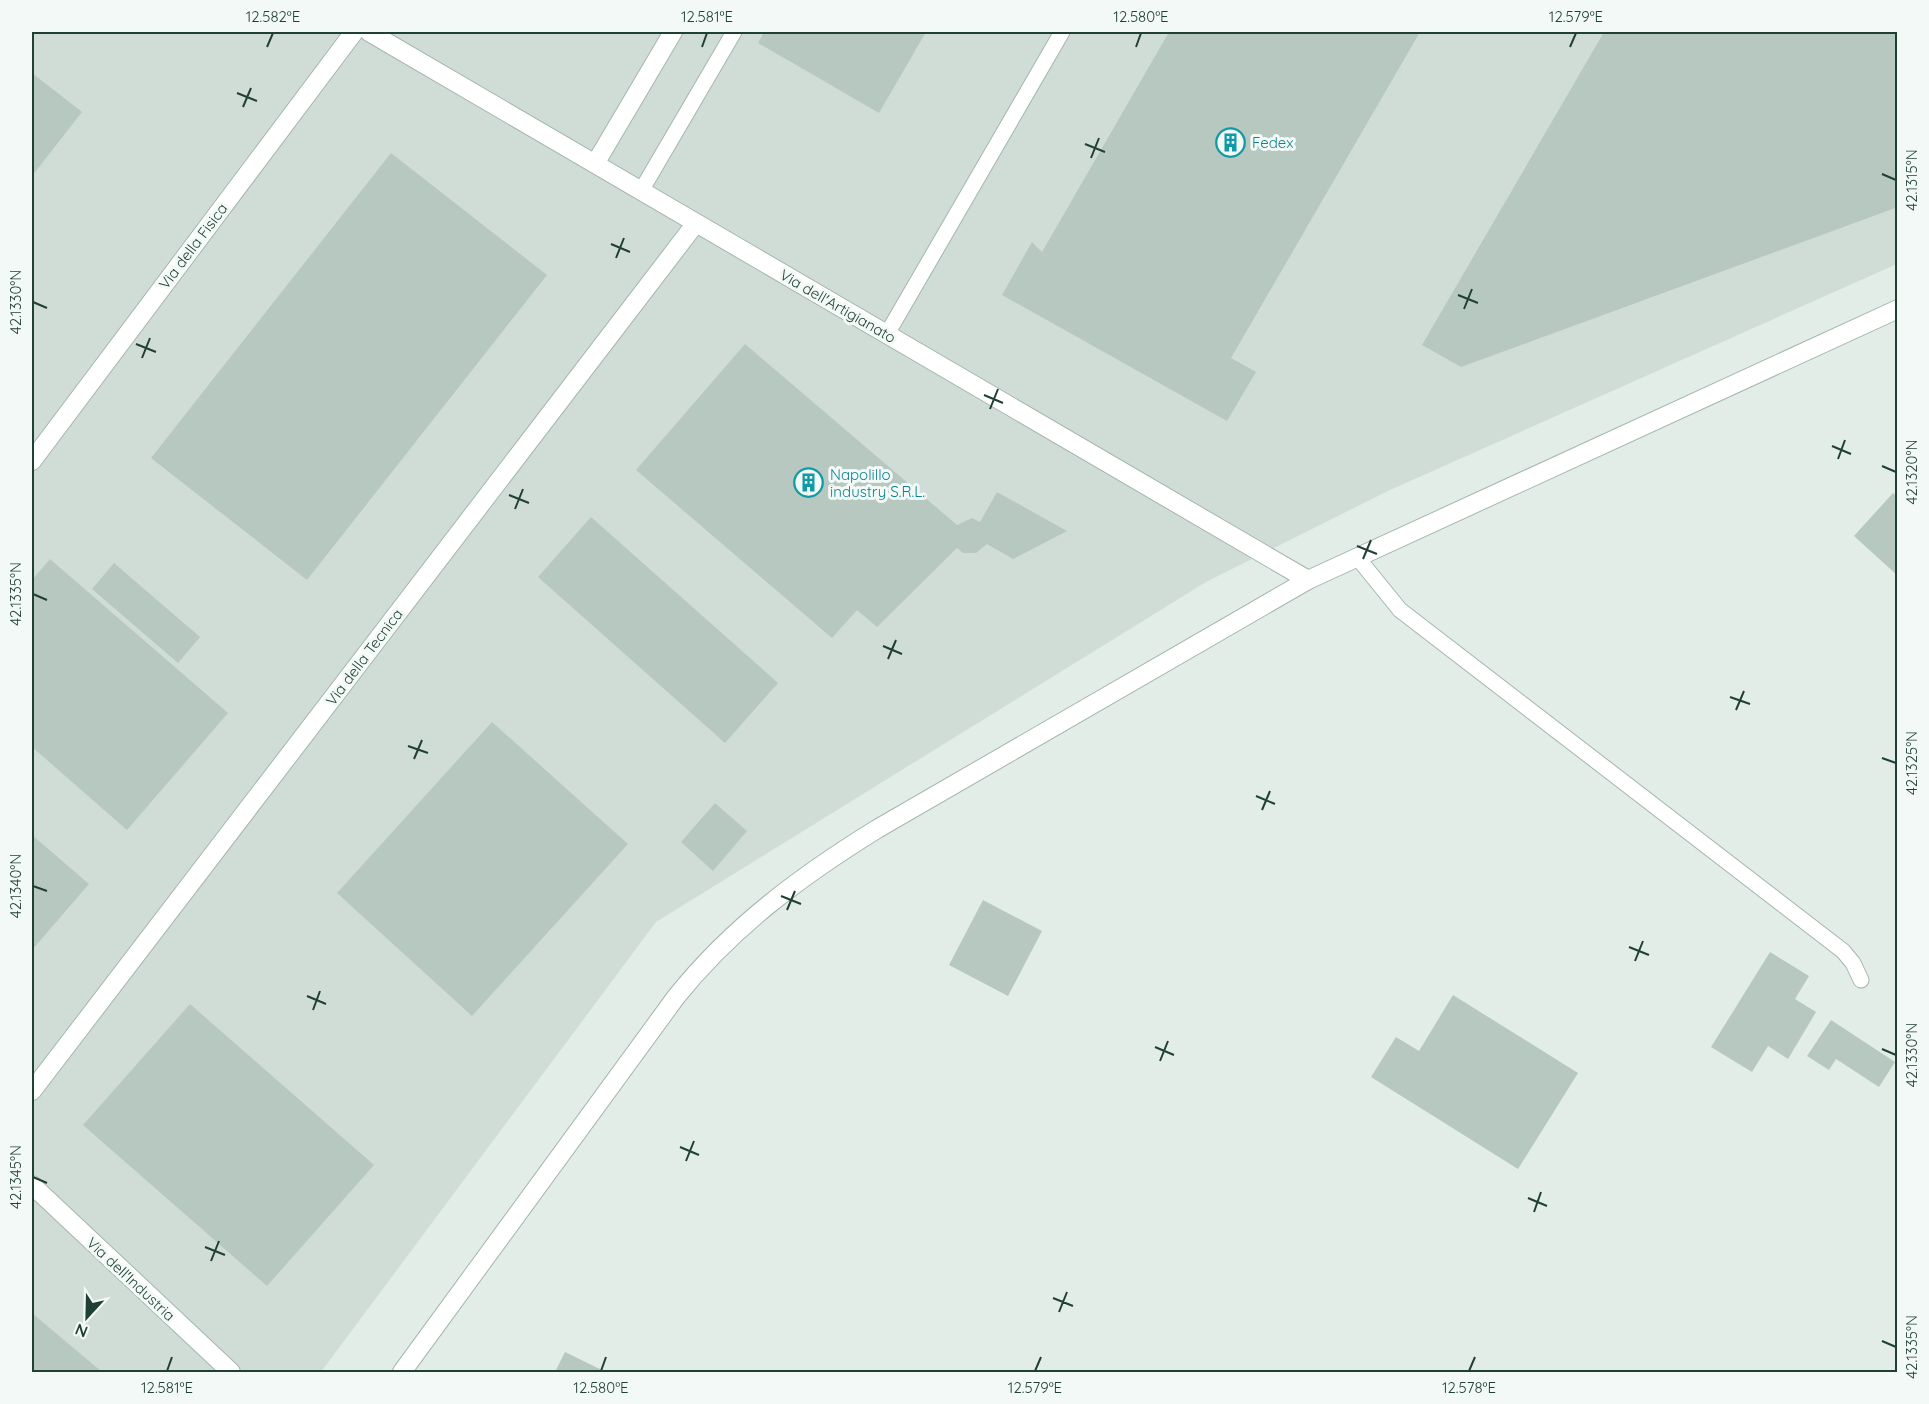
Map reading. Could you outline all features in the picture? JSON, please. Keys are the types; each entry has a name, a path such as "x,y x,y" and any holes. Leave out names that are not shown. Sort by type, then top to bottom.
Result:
{"street":[{"name":"Via della Fisica","path":"32,460 354,32"},
{"name":"Via dell'Artigianato","path":"369,32 1308,580"},
{"path":"595,164 674,32"},
{"name":"Via della Tecnica","path":"32,1090 696,223"},
{"path":"402,1372 675,997 710,956 751,918 820,866 877,829 1308,580 1898,309"},
{"name":"Via dell'Industria","path":"32,1185 231,1372"}],"lane":[{"path":"641,191 734,32"},
{"path":"886,334 1062,32"},
{"path":"1357,557 1400,610 1843,951 1853,963 1861,980"}],"shaded area":[{"path":"32,32 1897,32 1897,264 1390,490 1206,582 656,922 321,1372 32,1372"}],"building":[{"path":"764,32 926,32 879,113 758,43"},
{"name":"Fedex","path":"1169,32 1420,32 1231,358 1256,372 1227,421 1002,295 1032,242 1042,252"},
{"path":"1604,32 1898,32 1898,207 1461,367 1422,345"},
{"path":"32,73 82,112 32,176"},
{"path":"391,153 547,275 307,580 151,458"},
{"name":"Napolillo industry S.R.L.","path":"745,344 957,525 972,518 980,522 997,492 1067,531 1013,559 987,544 976,553 963,553 957,548 877,627 857,610 832,638 636,470"},
{"path":"1893,493 1898,497 1898,576 1854,536"},
{"path":"591,517 778,683 725,743 538,577"},
{"path":"50,559 228,713 127,830 32,747 32,580"},
{"path":"114,563 200,637 178,663 92,589"},
{"path":"492,722 628,844 472,1016 337,893"},
{"path":"715,803 747,831 713,871 681,842"},
{"path":"32,835 89,884 32,950"},
{"path":"983,900 1042,931 1008,996 949,965"},
{"path":"1770,952 1809,976 1795,999 1816,1012 1788,1059 1768,1046 1752,1072 1711,1047"},
{"path":"1453,995 1578,1073 1518,1169 1371,1077 1396,1037 1419,1051"},
{"path":"190,1004 374,1165 267,1286 83,1125"},
{"path":"1831,1020 1895,1062 1879,1087 1836,1059 1829,1070 1807,1056"},
{"path":"32,1313 102,1372 32,1372"},
{"path":"565,1352 606,1372 555,1372"}],"place":[{"name":"Fedex","path":"1231,142"},
{"name":"Napolillo industry S.R.L.","path":"809,483"}]}
